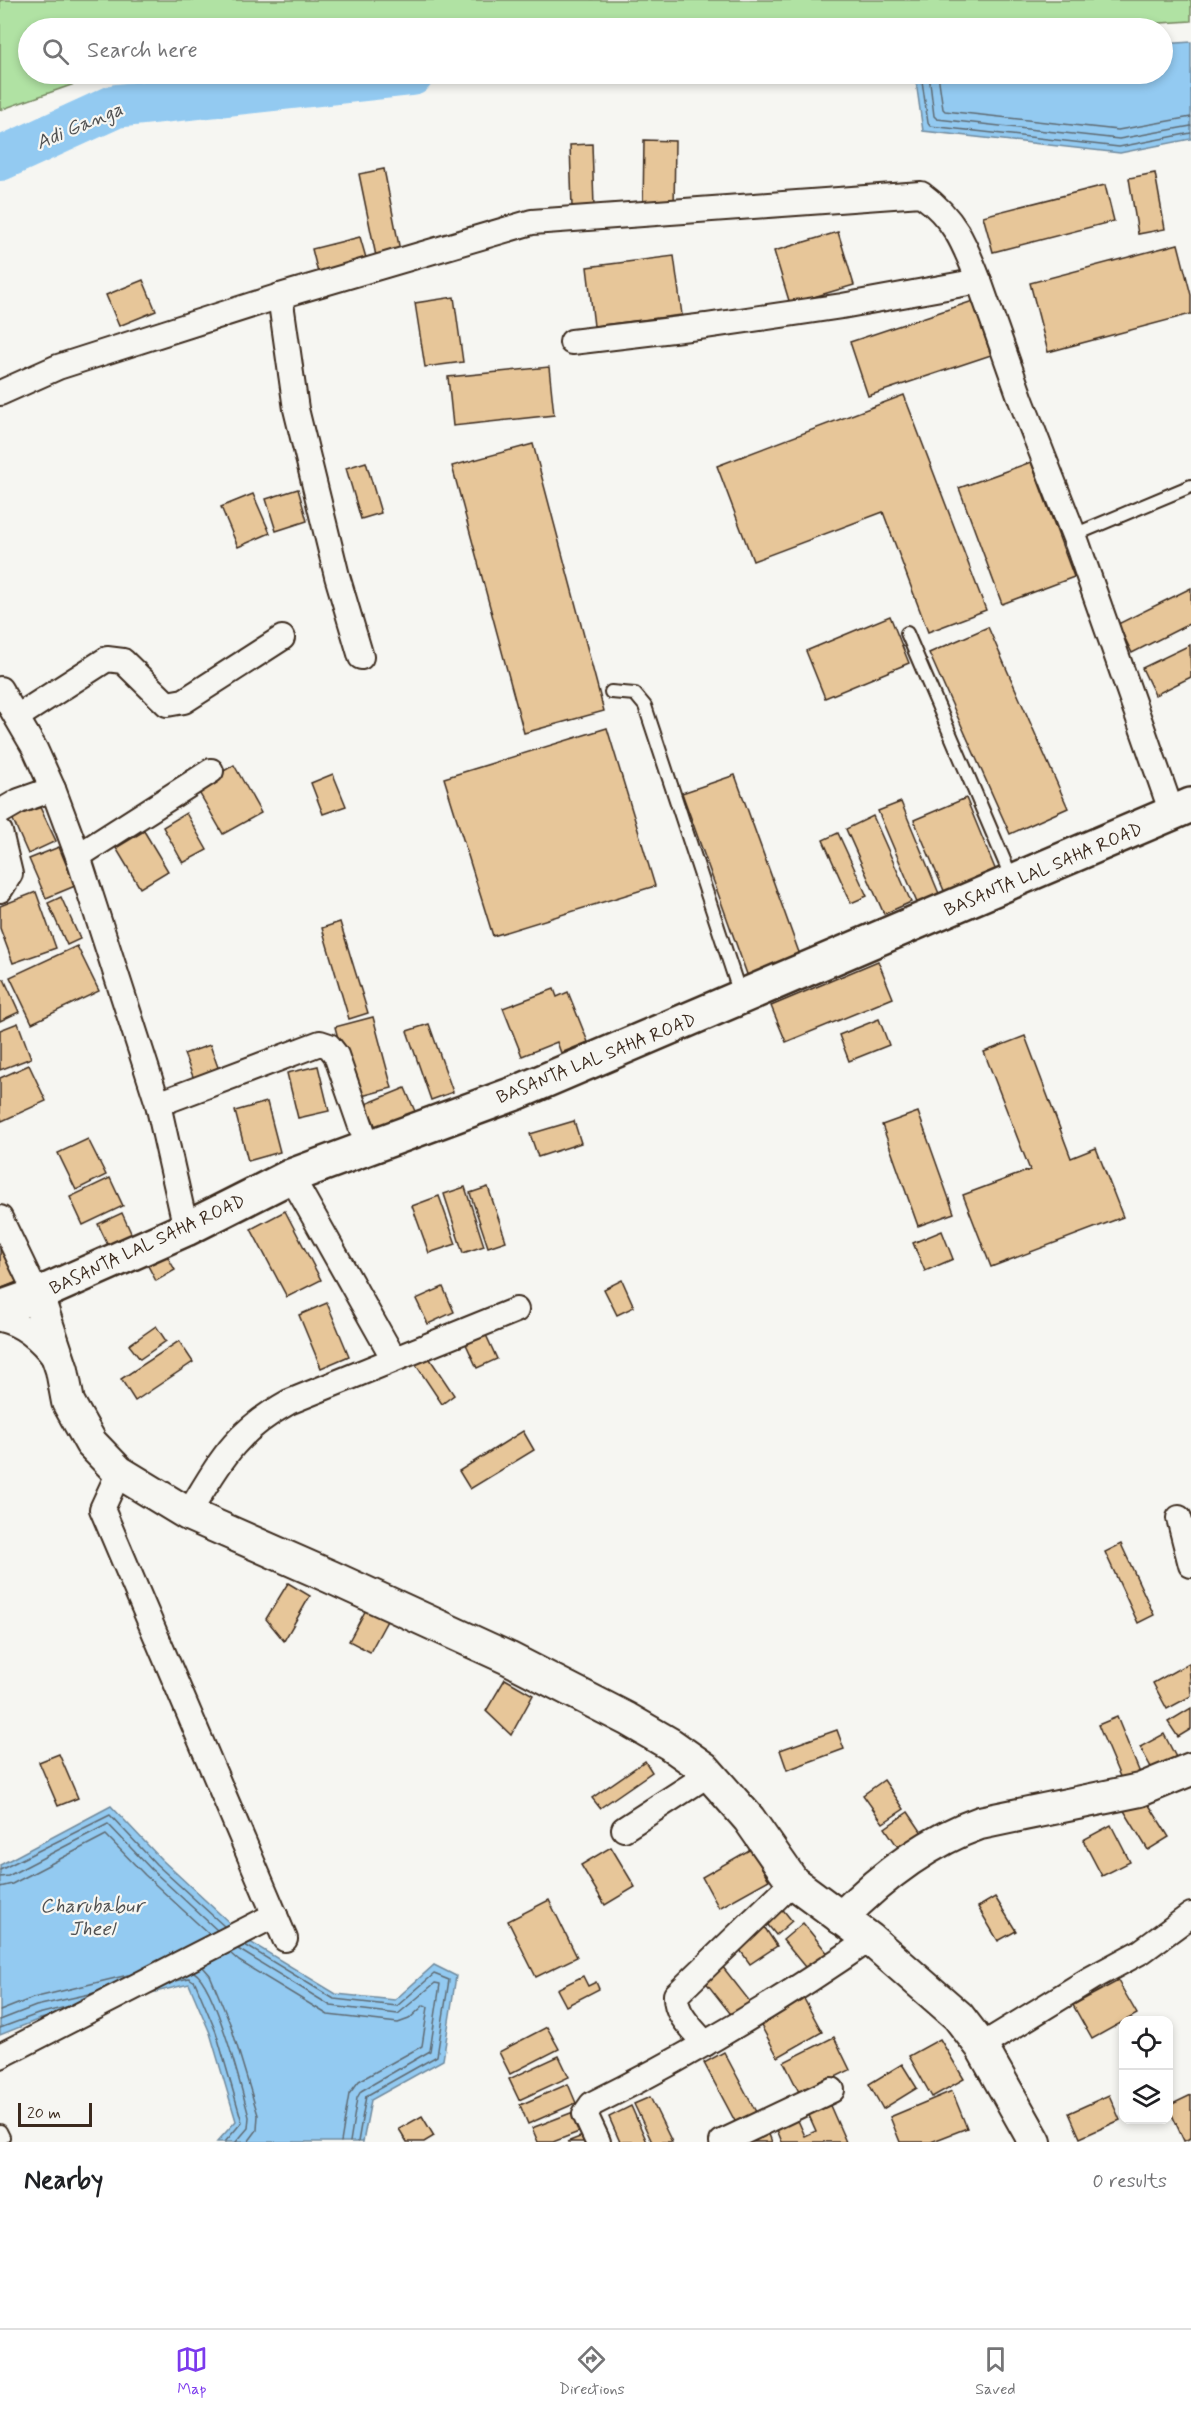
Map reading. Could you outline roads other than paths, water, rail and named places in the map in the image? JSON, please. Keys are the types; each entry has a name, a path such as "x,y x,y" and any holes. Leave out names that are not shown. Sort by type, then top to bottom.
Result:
{"main road":[{"name":"BASANTA LAL SAHA ROAD","path":"0,1308 37,1295 186,1229 291,1176 516,1093 1182,809"}],"street":[{"path":"0,393 58,367 280,296 532,222 921,194 938,207 961,237 979,280 1021,400 1182,809"},
{"path":"572,342 706,326 842,306 979,280"},
{"path":"280,296 296,409 337,576 361,657"},
{"path":"17,717 107,659 123,661 167,704 184,701 282,638"},
{"path":"0,689 17,717 53,789 78,856 158,1104 186,1229"},
{"path":"78,856 211,771"},
{"path":"0,812 19,801 53,789"},
{"path":"0,832 10,874 0,890"},
{"path":"158,1104 320,1043 329,1046 336,1055 368,1147"},
{"path":"291,1176 394,1359"},
{"path":"0,1218 37,1295 62,1370 68,1402 91,1443 119,1472 150,1493 188,1514 508,1658 670,1744 710,1774 748,1819 793,1882 870,1939 958,2016 981,2046 1035,2142"},
{"path":"188,1514 226,1453 242,1434 265,1415 288,1402 516,1310"},
{"path":"0,1319 24,1328 35,1336 62,1370"},
{"path":"119,1472 102,1509 285,1939"},
{"path":"1179,1518 1191,1565"},
{"path":"841,1918 873,1886 898,1867 958,1831 980,1823 1140,1790 1191,1769"},
{"path":"624,1829 710,1774"},
{"path":"705,2044 681,2015 676,2004 676,1995 793,1882"},
{"path":"0,2056 275,1915"},
{"path":"981,2046 1142,1950 1191,1915"},
{"path":"598,2142 585,2114 592,2104 705,2044 800,1988 870,1939"},
{"path":"722,2142 832,2090"}],"lane":[{"path":"1074,535 1191,486"},
{"path":"907,633 1014,882"},
{"path":"611,692 634,694 645,706 741,998"}],"water":[{"path":"1191,42 1191,139 1120,153 923,131 916,84 1173,84 1173,43"},
{"name":"Charubabur Jheel","path":"111,1806 161,1859 250,1942 336,1994 395,2000 434,1965 456,1976 443,2060 371,2100 363,2142 217,2142 236,2121 210,2033 189,1984 40,2019 0,2035 0,1865"}],"waterway":[{"name":"Adi Ganga","path":"0,159 116,106 320,84"}]}
